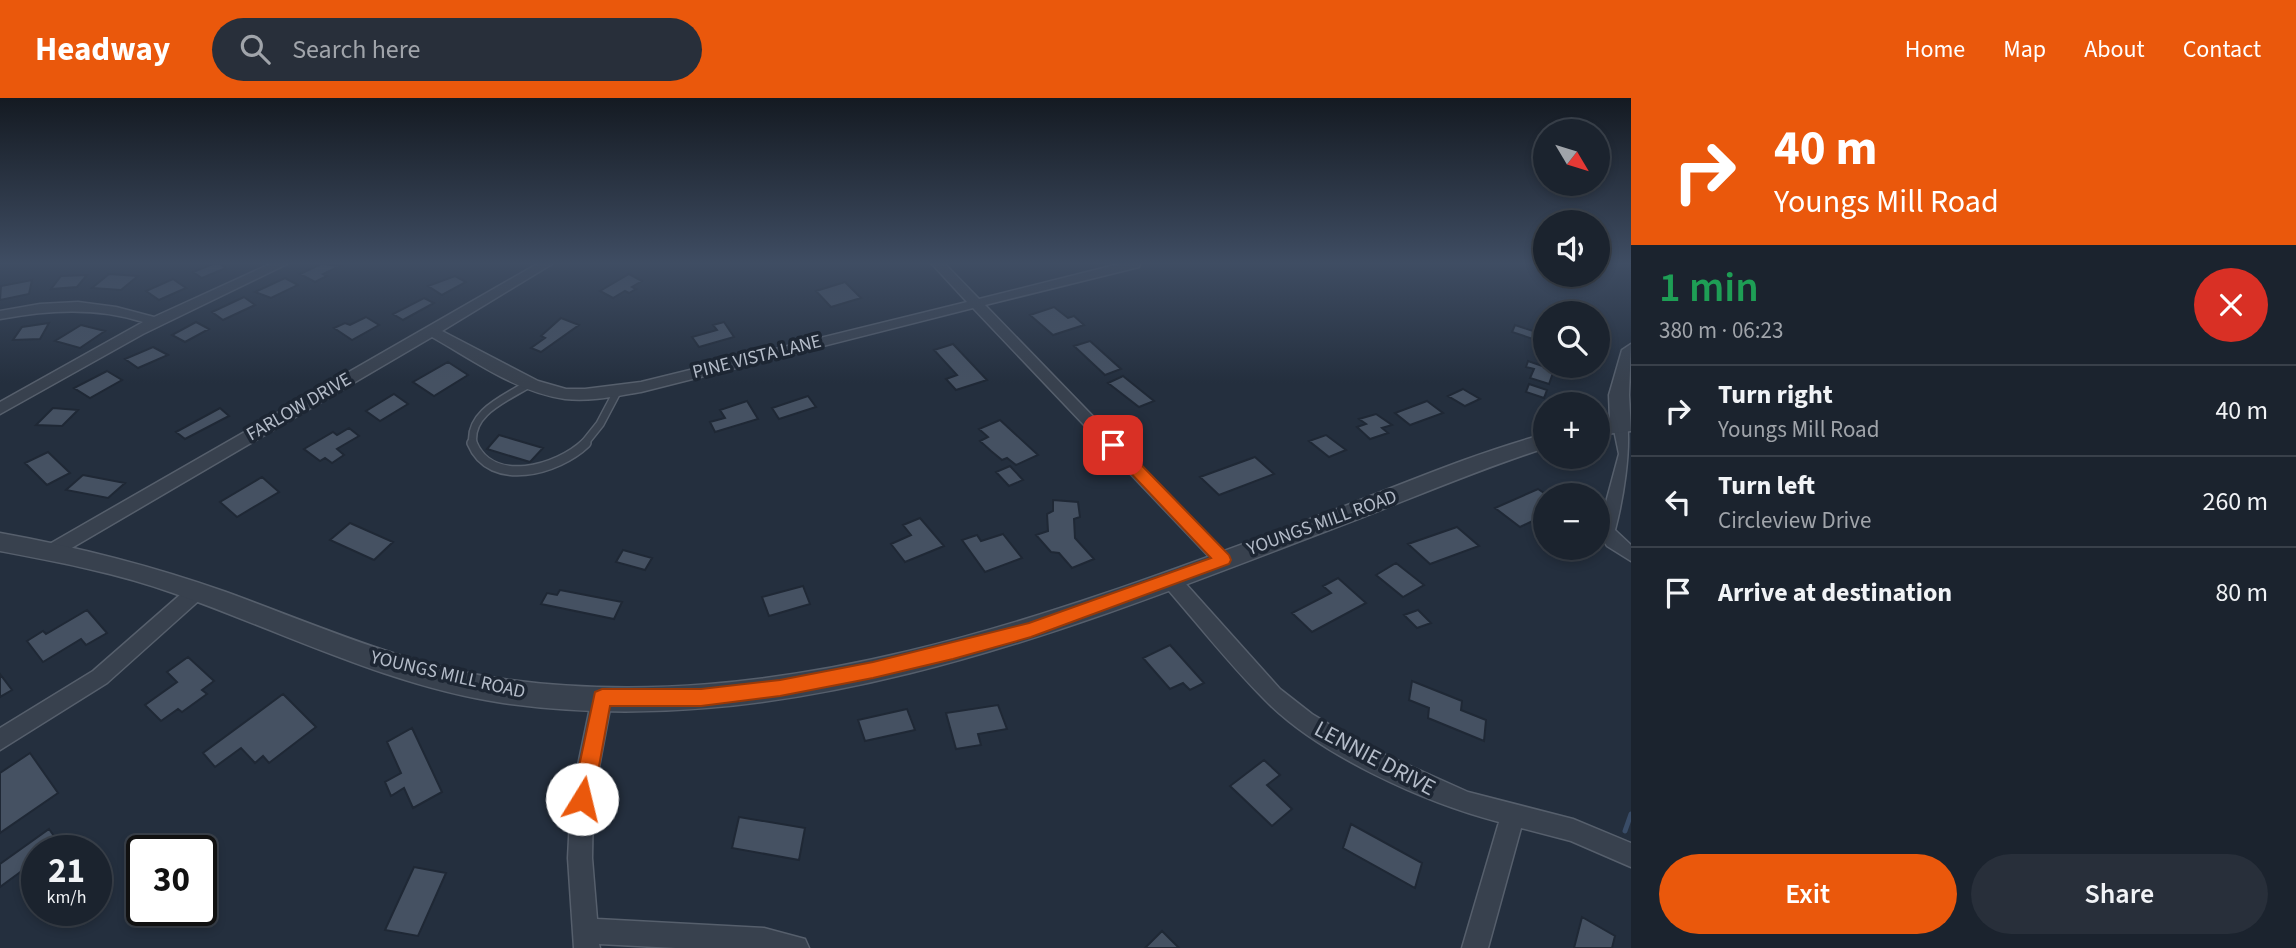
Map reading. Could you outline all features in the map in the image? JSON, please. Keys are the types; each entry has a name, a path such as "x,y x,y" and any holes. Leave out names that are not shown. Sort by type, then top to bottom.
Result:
{"street":[{"path":"0,409 192,304"},
{"name":"FARLOW DRIVE","path":"52,551 476,304"},
{"name":"PINE VISTA LANE","path":"430,330 530,383 564,394 592,394 618,390 965,304"},
{"path":"979,304 1223,560"},
{"path":"0,315 27,309 97,306 125,311 156,322"},
{"path":"1631,350 1619,394 1626,424 1626,454 1606,531 1613,541 1631,554"},
{"name":"YOUNGS MILL ROAD","path":"0,542 114,565 196,592 405,669 498,690 534,695 602,698 701,698 780,688 873,670 953,652 1031,630 1533,445"},
{"name":"LENNIE DRIVE","path":"1170,579 1273,695 1305,721 1355,752 1429,788 1468,803 1573,830 1631,855"},
{"path":"0,740 100,677 196,592"},
{"path":"602,698 582,799 580,858 586,939 764,940 796,948"},
{"path":"1475,948 1513,814"}],"lane":[{"path":"530,383 482,416 473,427 473,448 481,457 503,468 519,471 538,468 574,452 590,439 618,390"}],"building":[{"path":"230,304 255,305 223,320 212,312"},
{"path":"413,304 433,304 403,320 393,314"},
{"path":"1054,307 1068,318 1074,316 1084,325 1053,335 1030,315"},
{"path":"366,317 379,325 352,340 334,328 345,323 350,325"},
{"path":"561,318 579,325 541,352 531,348 545,338 541,336"},
{"path":"196,322 209,329 185,342 172,335"},
{"path":"724,322 734,337 699,347 692,337 717,330 713,325"},
{"path":"49,323 40,339 13,340 22,327"},
{"path":"81,325 105,331 80,348 55,341"},
{"path":"1515,325 1533,331 1533,339 1512,332"},
{"path":"1090,341 1121,369 1105,375 1074,346"},
{"path":"953,344 987,380 956,390 946,379 957,375 934,350"},
{"path":"153,347 168,355 138,368 125,359"},
{"path":"1528,361 1533,363 1533,369 1526,367"},
{"path":"448,362 468,375 434,396 413,382"},
{"path":"107,371 122,380 90,398 74,388"},
{"path":"1533,371 1533,378 1551,378 1549,384 1530,378"},
{"path":"1123,376 1154,401 1139,407 1108,383"},
{"path":"1529,384 1547,390 1533,392 1533,394 1526,392"},
{"path":"1463,389 1480,399 1465,406 1448,396"},
{"path":"394,394 408,404 380,421 366,411"},
{"path":"808,396 816,407 779,419 772,408"},
{"path":"747,401 758,419 715,432 710,422 725,418 720,410"},
{"path":"1427,401 1443,413 1410,425 1395,413"},
{"path":"53,408 78,410 62,426 36,425"},
{"path":"220,408 229,416 185,439 176,432"},
{"path":"1376,414 1392,425 1382,428 1388,433 1370,439 1357,427 1366,424 1359,419"},
{"path":"1000,420 1038,455 1016,465 1007,458 1002,460 980,441 988,437 979,429"},
{"path":"349,428 359,436 337,449 344,455 332,463 325,458 320,461 304,449 333,432 337,435"},
{"path":"499,435 543,448 530,462 487,449"},
{"path":"1326,435 1346,450 1329,457 1309,441"},
{"path":"48,452 70,473 47,485 25,463"},
{"path":"1255,457 1274,474 1219,495 1200,477"},
{"path":"1010,466 1023,480 1009,486 996,472"},
{"path":"83,475 125,483 108,498 66,490"},
{"path":"262,477 279,492 237,517 220,502"},
{"path":"1533,491 1533,521 1520,527 1495,508"},
{"path":"1053,500 1078,502 1080,517 1074,519 1075,538 1094,559 1072,568 1059,553 1051,552 1036,535 1048,531 1047,514 1053,511"},
{"path":"920,518 944,546 905,562 891,544 911,535 903,525"},
{"path":"350,523 393,542 374,560 330,540"},
{"path":"1457,527 1479,546 1430,564 1408,544"},
{"path":"1003,534 1022,558 985,572 962,540 977,535 981,541"},
{"path":"623,550 652,558 645,570 616,562"},
{"path":"1396,563 1424,585 1403,597 1376,575"},
{"path":"1338,578 1366,603 1312,632 1292,613 1331,593 1323,586"},
{"path":"803,586 810,604 769,616 762,597"},
{"path":"560,590 622,602 614,619 541,604 547,593 557,595"},
{"path":"87,610 107,633 86,645 81,639 43,662 27,641 43,631 46,634"},
{"path":"1418,610 1431,623 1417,628 1404,615"},
{"path":"1170,645 1204,683 1190,690 1183,683 1170,689 1143,658"},
{"path":"188,657 214,681 202,690 207,694 182,712 178,709 161,721 145,705 177,682 167,672"},
{"path":"0,674 12,690 0,697"},
{"path":"1412,681 1462,701 1461,710 1486,720 1484,741 1428,718 1429,708 1409,700"},
{"path":"283,694 316,727 269,763 263,756 255,763 241,748 215,767 203,753"},
{"path":"998,705 1007,729 978,734 981,745 956,749 946,713"},
{"path":"907,709 915,730 865,741 858,720"},
{"path":"412,728 442,792 413,808 404,788 391,796 385,782 401,773 387,742"},
{"path":"30,753 58,793 0,833 0,773"},
{"path":"1264,760 1280,775 1267,785 1292,809 1272,826 1230,786"},
{"path":"739,817 805,828 799,860 732,848"},
{"path":"1351,824 1422,863 1415,888 1343,848"},
{"path":"49,829 53,835 41,835"},
{"path":"21,849 21,871 0,887 0,864"},
{"path":"414,867 446,873 418,936 385,930"},
{"path":"1582,917 1615,936 1612,948 1574,948"},
{"path":"1162,931 1179,948 1145,948"}],"waterway":[{"path":"1625,831 1631,814"}],"route":[{"path":"582,799 602,698 701,698 780,688 873,670 953,652 1031,630 1223,560 1113,445"}]}
